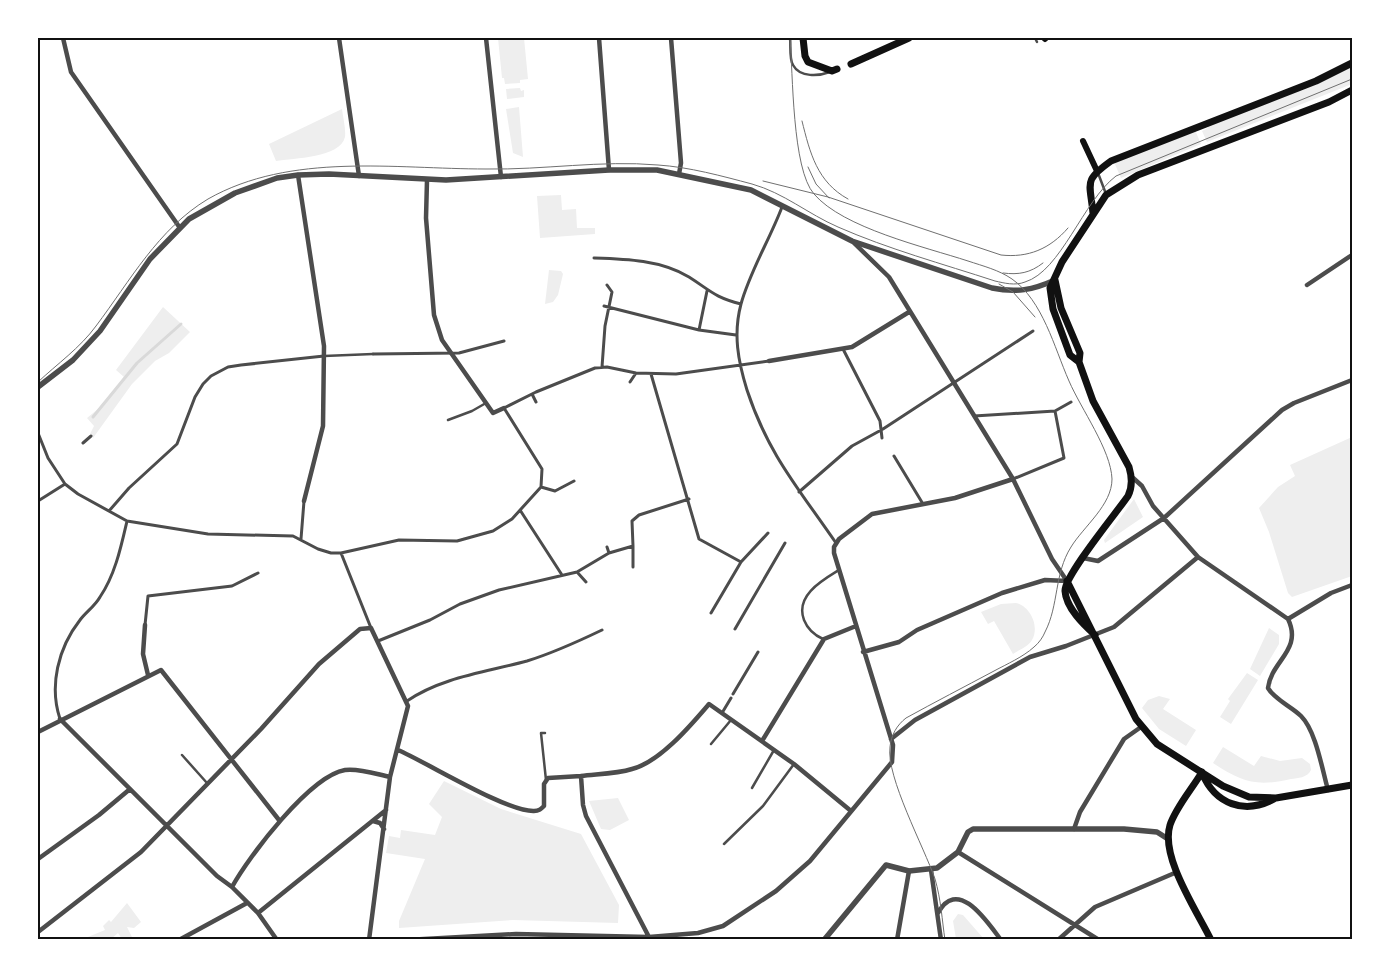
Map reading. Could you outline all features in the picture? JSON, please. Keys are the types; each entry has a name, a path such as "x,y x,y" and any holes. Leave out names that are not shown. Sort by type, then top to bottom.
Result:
{"main road":[{"path":"803,38 804,56 808,62 835,70"},
{"path":"851,64 909,38"},
{"path":"1093,213 1089,184 1092,175 1110,161 1316,81 1352,63"},
{"path":"1352,90 1328,102 1138,175 1106,195 1062,262 1055,280 1061,308 1080,352 1079,362 1093,401 1129,467 1132,485 1128,496 1066,581 1141,728 1150,739 1166,750 1238,794 1254,798 1276,798 1352,785"},
{"path":"1084,142 1097,171"},
{"path":"1202,772 1210,790 1229,803 1251,807 1262,805 1276,798"},
{"path":"1202,772 1172,820 1168,839 1177,871 1211,940"}],"street":[{"path":"63,38 71,72 180,228"},
{"path":"339,38 359,176"},
{"path":"486,38 501,178"},
{"path":"599,38 609,170"},
{"path":"671,38 681,163 679,174"},
{"path":"38,387 73,360 100,331 150,259 180,228 211,205 235,192 277,178 298,175 330,174 427,180 501,178 609,170 657,170 751,190 783,204 852,241 992,288 1013,292 1032,289 1055,280"},
{"path":"298,175 320,314 324,356 323,426 304,501 301,540"},
{"path":"427,180 426,218 432,308 442,340 493,413 532,394 602,367 651,374 694,373 852,347 909,312"},
{"path":"783,204 741,304 736,336 739,365 757,420 781,467 836,543"},
{"path":"852,241 889,277 1013,479 1052,559 1066,581"},
{"path":"1307,285 1352,255"},
{"path":"594,258 633,259 664,267 689,277 706,291 722,299 741,304"},
{"path":"602,367 612,292 607,285"},
{"path":"699,330 706,291"},
{"path":"604,306 699,330 736,336"},
{"path":"798,492 852,446 882,430 1033,331"},
{"path":"373,354 460,353 504,341"},
{"path":"843,349 880,421 882,438"},
{"path":"109,512 129,488 178,444 195,397 202,384 210,376 228,367 324,356"},
{"path":"630,382 636,372"},
{"path":"651,374 700,539 741,562"},
{"path":"1083,558 1098,561 1164,518 1282,410 1302,399 1352,380"},
{"path":"532,394 536,402"},
{"path":"974,416 1055,411 1071,402"},
{"path":"38,433 48,458 65,484 78,494 127,521 208,534 288,535 318,549 341,553 386,542 457,541 478,537 512,519 541,487 543,475 542,469 504,408"},
{"path":"406,940 516,937 650,938 698,933 723,926 776,891 810,860 891,765 893,752 891,739 834,553 836,543 872,514 955,498 1013,479 1064,458 1055,411"},
{"path":"83,443 91,436"},
{"path":"894,456 923,504"},
{"path":"1131,476 1142,486 1153,506 1198,557 1288,619 1292,628 1291,644 1268,688 1275,696 1295,710 1308,724 1328,790"},
{"path":"541,487 554,491 574,481"},
{"path":"38,500 65,484"},
{"path":"633,567 632,521 639,515 688,499"},
{"path":"520,510 562,575"},
{"path":"127,521 119,555 100,597 79,622 62,652 55,676 57,709 60,719 217,876 232,887 258,913 277,940"},
{"path":"710,613 741,562 768,533"},
{"path":"735,629 785,543"},
{"path":"378,641 430,620 460,604 499,590 577,572 609,553 633,546"},
{"path":"607,547 609,553"},
{"path":"341,553 371,628 407,701 408,709 390,777 369,940"},
{"path":"891,739 915,720 1030,657 1095,636 1114,627 1198,557"},
{"path":"577,572 586,582"},
{"path":"148,675 143,654 148,596 232,586 258,574"},
{"path":"864,652 899,642 917,630 1002,593 1044,580 1066,581"},
{"path":"1288,619 1331,593 1352,585"},
{"path":"762,741 824,639 856,626"},
{"path":"38,932 141,852 231,760 319,664 360,629 371,628"},
{"path":"407,701 416,694 461,677 529,660 566,647 602,630"},
{"path":"733,694 758,652"},
{"path":"38,732 60,719 161,670 279,820"},
{"path":"722,713 731,698"},
{"path":"398,750 515,807 534,811 542,809 545,801 546,780 548,778 633,769 644,764 682,736 707,702 794,764 851,812"},
{"path":"1074,829 1080,812 1124,739 1141,728"},
{"path":"232,887 279,820 332,774 353,770 390,777"},
{"path":"581,776 583,804 597,837 650,938"},
{"path":"38,859 99,815 130,789"},
{"path":"258,913 386,810"},
{"path":"373,822 380,823 384,829"},
{"path":"824,940 886,865 909,871 931,870 947,862 958,852 968,832 972,829 1152,831 1168,839"},
{"path":"958,852 1099,940"},
{"path":"931,870 941,940"},
{"path":"897,940 909,871"},
{"path":"1058,940 1095,907 1177,871"},
{"path":"938,913 941,908 952,901 966,901 977,910 1001,940"},
{"path":"180,940 247,903"}],"lane":[{"path":"790,38 792,64 798,70 818,76 835,70"},
{"path":"1035,38 1037,42"},
{"path":"1097,171 1106,195"},
{"path":"324,356 373,354"},
{"path":"448,420 486,403"},
{"path":"824,639 807,628 802,608 804,599 809,592 839,570"},
{"path":"711,744 731,720"},
{"path":"545,733 541,734 546,780"},
{"path":"752,788 774,750"},
{"path":"182,755 208,784"},
{"path":"724,844 763,806 794,764"}],"shaded area":[{"path":"498,38 524,38 528,79 520,80 520,83 505,84 504,78 502,78"},
{"path":"1352,66 1352,84 1207,142 1202,131 1208,128 1207,125"},
{"path":"520,88 521,91 524,90 524,97 507,99 506,89"},
{"path":"519,107 523,157 513,153 506,109"},
{"path":"342,109 345,137 335,149 315,156 276,161 269,144"},
{"path":"1195,130 1201,144 1121,178 1114,162"},
{"path":"561,195 562,210 576,209 577,228 595,228 595,234 540,238 537,196"},
{"path":"549,270 561,271 563,274 558,295 553,302 545,304"},
{"path":"163,307 190,332 169,353 155,361 132,384 93,438 90,434 94,426 87,418 98,409 124,377 116,370"},
{"path":"1352,437 1352,576 1292,597 1288,593 1269,532 1259,508 1278,487 1295,476 1290,465"},
{"path":"1134,499 1143,517 1105,543 1104,540"},
{"path":"1016,603 1026,608 1029,612 1035,629 1031,642 1013,654 994,621 988,624 981,612 1001,604"},
{"path":"1269,628 1279,635 1279,644 1260,676 1250,669"},
{"path":"1247,673 1258,680 1231,724 1220,717 1230,701 1228,699"},
{"path":"1159,696 1170,699 1163,709 1196,730 1186,746 1159,729 1142,708 1148,700"},
{"path":"1223,747 1254,766 1261,756 1280,761 1302,758 1310,764 1311,770 1307,775 1299,778 1268,783 1241,779 1213,763"},
{"path":"444,781 501,809 581,834 619,905 618,923 513,920 399,928 399,921 425,859 386,853 389,836 400,838 401,830 435,835 442,817 429,804"},
{"path":"618,798 629,820 610,830 601,829 589,801"},
{"path":"127,903 141,922 134,928 127,927 133,939 122,939 118,933 111,939 83,939 105,930 103,926 109,920 111,922"},
{"path":"958,914 963,915 984,939 956,939 953,921"}],"waterway":[{"path":"93,417 137,363 181,324"}],"tram line":[{"path":"790,38 795,120 801,164 807,182 814,194 827,206 844,217 864,226 908,243 996,271 1012,279 1023,288 1040,312 1074,392 1107,455 1112,479 1111,489 1107,498 1076,539 1066,557 1059,579 1053,611 1039,642 1030,651 1015,660 906,718 893,734 890,760 894,776 935,879 945,940"},
{"path":"38,382 76,349 90,334 146,257 174,225 208,199 240,184 274,174 344,166 508,169 637,164 682,168 764,188 827,222 857,235 995,281 1017,284 1038,275 1050,264 1104,187 1116,176 1352,79"},
{"path":"802,121 816,166 829,184 848,199"},
{"path":"808,167 816,184 829,198"},
{"path":"763,181 828,197 1001,255 1020,255 1046,247 1068,228"},
{"path":"1003,273 1014,274 1024,272 1034,269 1043,263"},
{"path":"999,284 1013,292 1035,317"}]}
